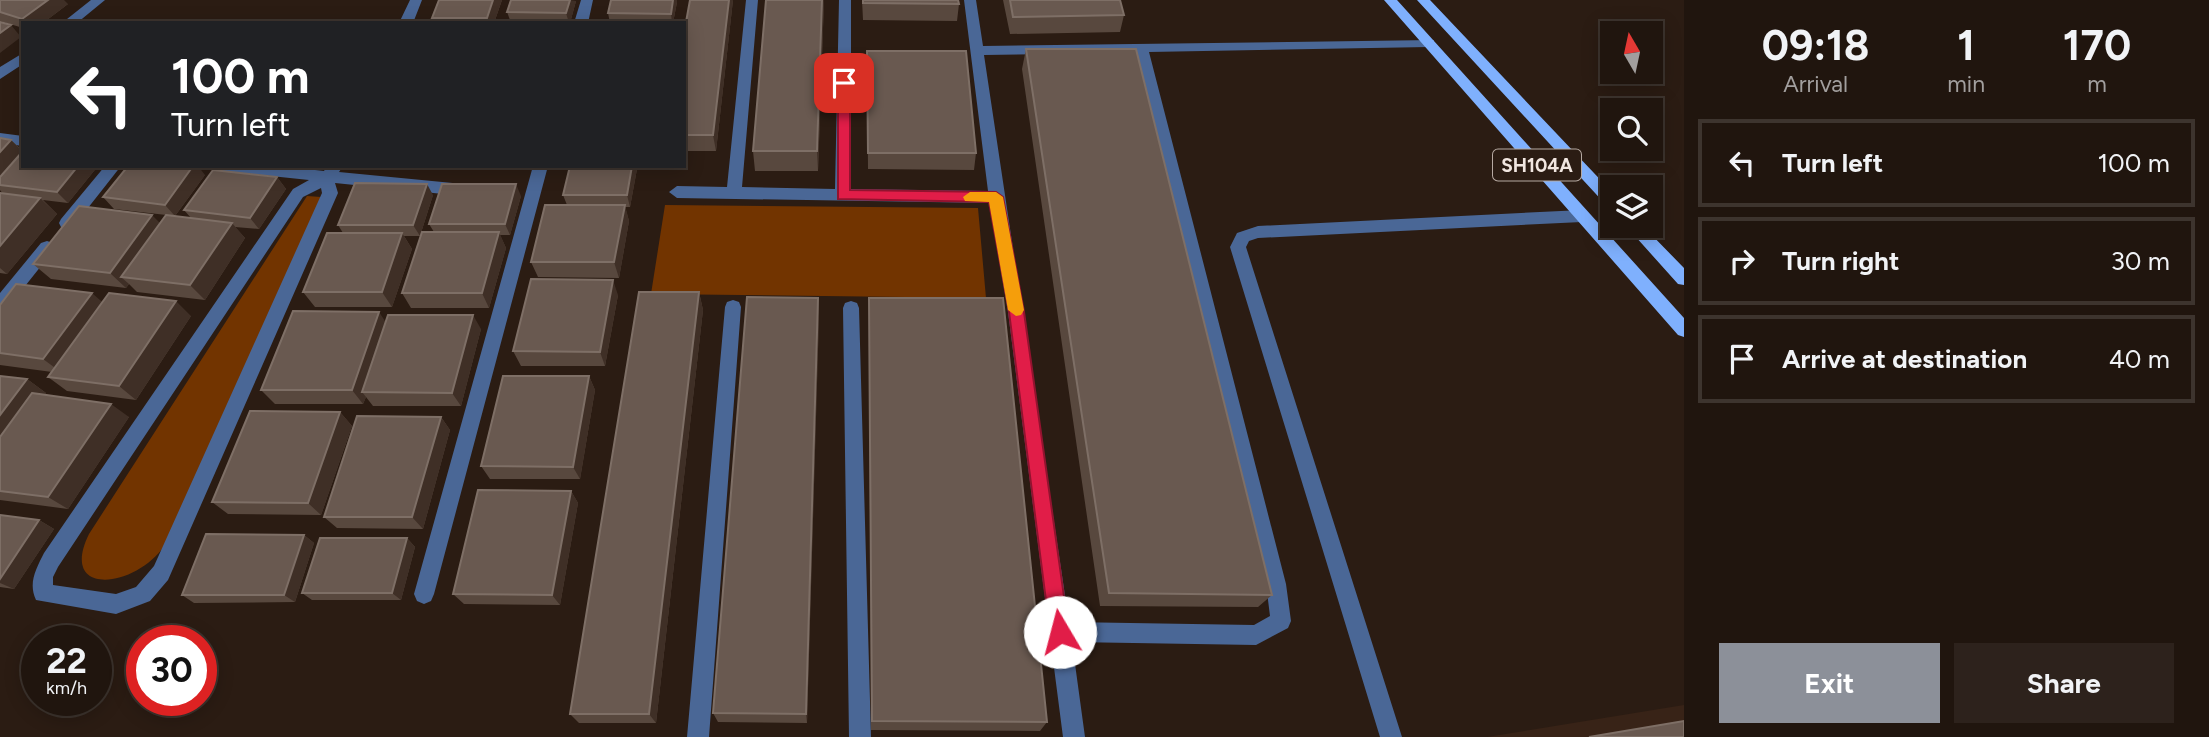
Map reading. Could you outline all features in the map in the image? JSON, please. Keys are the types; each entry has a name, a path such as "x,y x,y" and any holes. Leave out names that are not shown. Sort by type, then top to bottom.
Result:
{"main road":[{"name":"SH104A","path":"1390,0 1684,330"},
{"name":"SH104A","path":"1423,0 1600,189"},
{"path":"1645,238 1684,279"}],"street":[{"path":"71,21 99,0"},
{"path":"406,21 416,0"},
{"path":"581,21 587,0"},
{"path":"734,193 752,0"},
{"path":"843,195 845,0"},
{"path":"970,0 1074,737"},
{"path":"977,51 1429,43"},
{"path":"1060,632 1256,635 1281,621 1276,584 1141,47"},
{"path":"0,74 21,58"},
{"path":"0,138 21,141"},
{"path":"0,305 112,168"},
{"path":"258,168 331,172 478,191"},
{"path":"424,594 526,195 540,168"},
{"path":"331,172 330,193 161,573 143,594 116,604 43,593 43,576 51,560 298,193 331,172"},
{"path":"677,192 996,197"},
{"path":"1391,737 1238,247 1243,237 1258,232 1582,216"},
{"path":"698,737 733,307"},
{"path":"851,308 860,737"}],"shaded area":[{"path":"307,196 321,197 165,545 152,560 136,571 104,580 92,577 84,568 82,554 89,534"},
{"path":"665,205 978,208 986,298 651,294"},
{"path":"1684,705 1684,737 1487,737"}],"building":[{"path":"0,0 48,0 22,19 0,12"},
{"path":"439,0 493,0 487,18 432,18"},
{"path":"511,0 570,0 566,13 507,12"},
{"path":"611,0 673,0 671,14 608,13"},
{"path":"690,0 729,0 713,135 686,135 686,22"},
{"path":"766,0 822,0 817,151 753,151"},
{"path":"863,0 958,0 959,4 863,3"},
{"path":"1010,0 1120,0 1124,15 1013,17"},
{"path":"502,20 564,20 564,21"},
{"path":"0,22 11,25 0,33"},
{"path":"1026,49 1136,49 1272,595 1109,593"},
{"path":"867,51 966,51 976,153 868,153"},
{"path":"0,138 11,140 0,152"},
{"path":"21,153 21,168 76,168 57,192 0,185 0,177"},
{"path":"126,168 192,168 165,205 103,197"},
{"path":"570,168 632,168 627,195 563,195"},
{"path":"213,170 277,177 250,218 184,210"},
{"path":"355,183 427,184 413,225 338,225"},
{"path":"442,184 516,184 505,224 429,224"},
{"path":"0,193 40,198 0,246"},
{"path":"545,205 625,205 614,262 531,262"},
{"path":"79,206 152,215 110,273 33,264"},
{"path":"166,215 232,223 190,285 121,277"},
{"path":"422,232 499,232 482,293 402,293"},
{"path":"327,233 402,233 382,292 303,292"},
{"path":"531,279 613,280 600,352 513,351"},
{"path":"16,284 92,293 43,359 0,353 0,305"},
{"path":"639,292 699,292 649,714 570,714"},
{"path":"109,293 176,301 119,386 48,377"},
{"path":"747,297 818,298 806,714 713,713"},
{"path":"869,298 1003,298 1047,722 872,721"},
{"path":"293,311 379,312 352,390 261,390"},
{"path":"388,315 473,315 452,393 362,392"},
{"path":"0,376 27,379 0,415"},
{"path":"503,376 589,376 573,467 481,466"},
{"path":"32,393 111,404 48,497 0,491 0,437"},
{"path":"250,411 340,412 308,503 212,502"},
{"path":"357,416 441,417 412,517 324,517"},
{"path":"478,490 571,491 552,595 453,594"},
{"path":"0,515 39,520 0,579"},
{"path":"206,534 304,535 284,595 182,595"},
{"path":"320,538 407,538 392,593 302,593"},
{"path":"1684,721 1684,737 1589,737"}],"slow traffic":[{"path":"970,197 996,197 1016,310"}],"route":[{"path":"844,83 843,195 996,197 1016,312 1060,632"}]}
